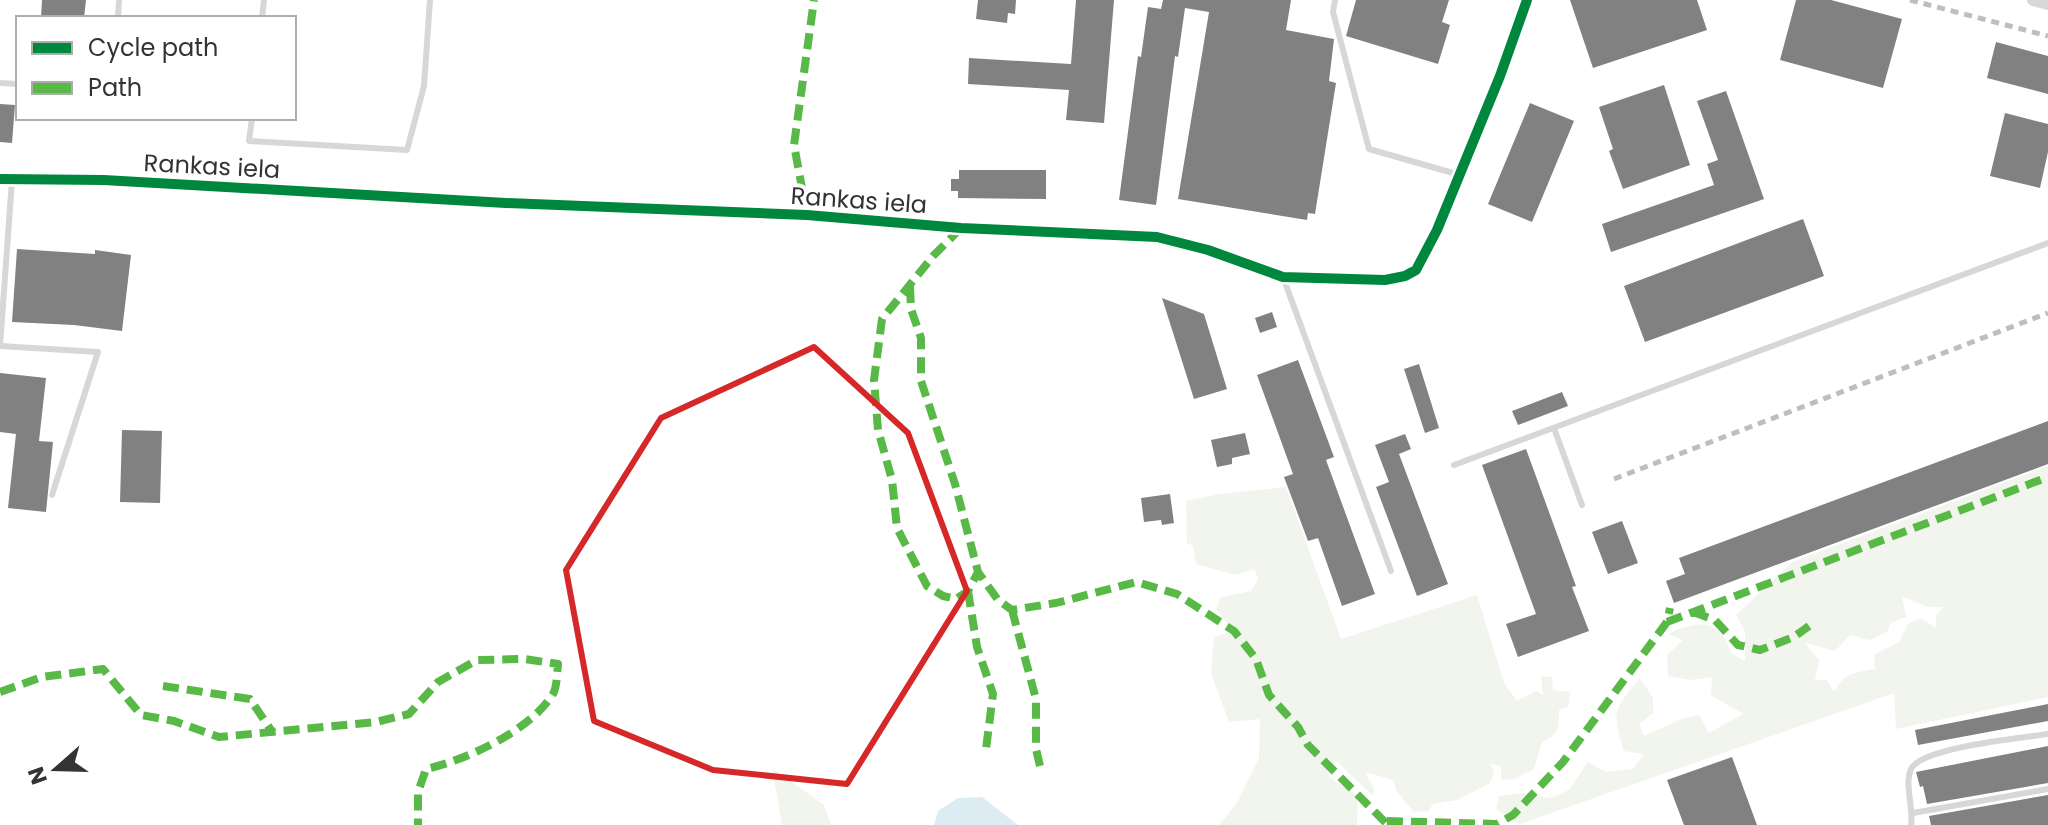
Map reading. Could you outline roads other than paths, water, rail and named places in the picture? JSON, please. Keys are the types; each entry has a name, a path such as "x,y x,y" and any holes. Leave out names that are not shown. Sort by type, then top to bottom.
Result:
{"street":[{"name":"Rankas iela","path":"6,180 104,180 506,203 807,215 961,228 1157,237 1208,250 1283,277 1385,280 1416,270 1437,230 1527,0"}],"lane":[{"path":"252,120 249,141 407,150 424,86 430,0"},
{"path":"1335,0 1333,12 1369,149 1460,175"},
{"path":"6,180 0,346 98,352 52,495"},
{"path":"1454,465 2048,243"},
{"path":"1283,277 1391,571"},
{"path":"1554,428 1582,505"},
{"path":"1911,825 1911,770 1927,756 1959,747 2048,734"},
{"path":"1913,813 2048,789"}],"railway":[{"path":"1910,0 2048,36"},
{"path":"1614,479 2048,313"}]}
